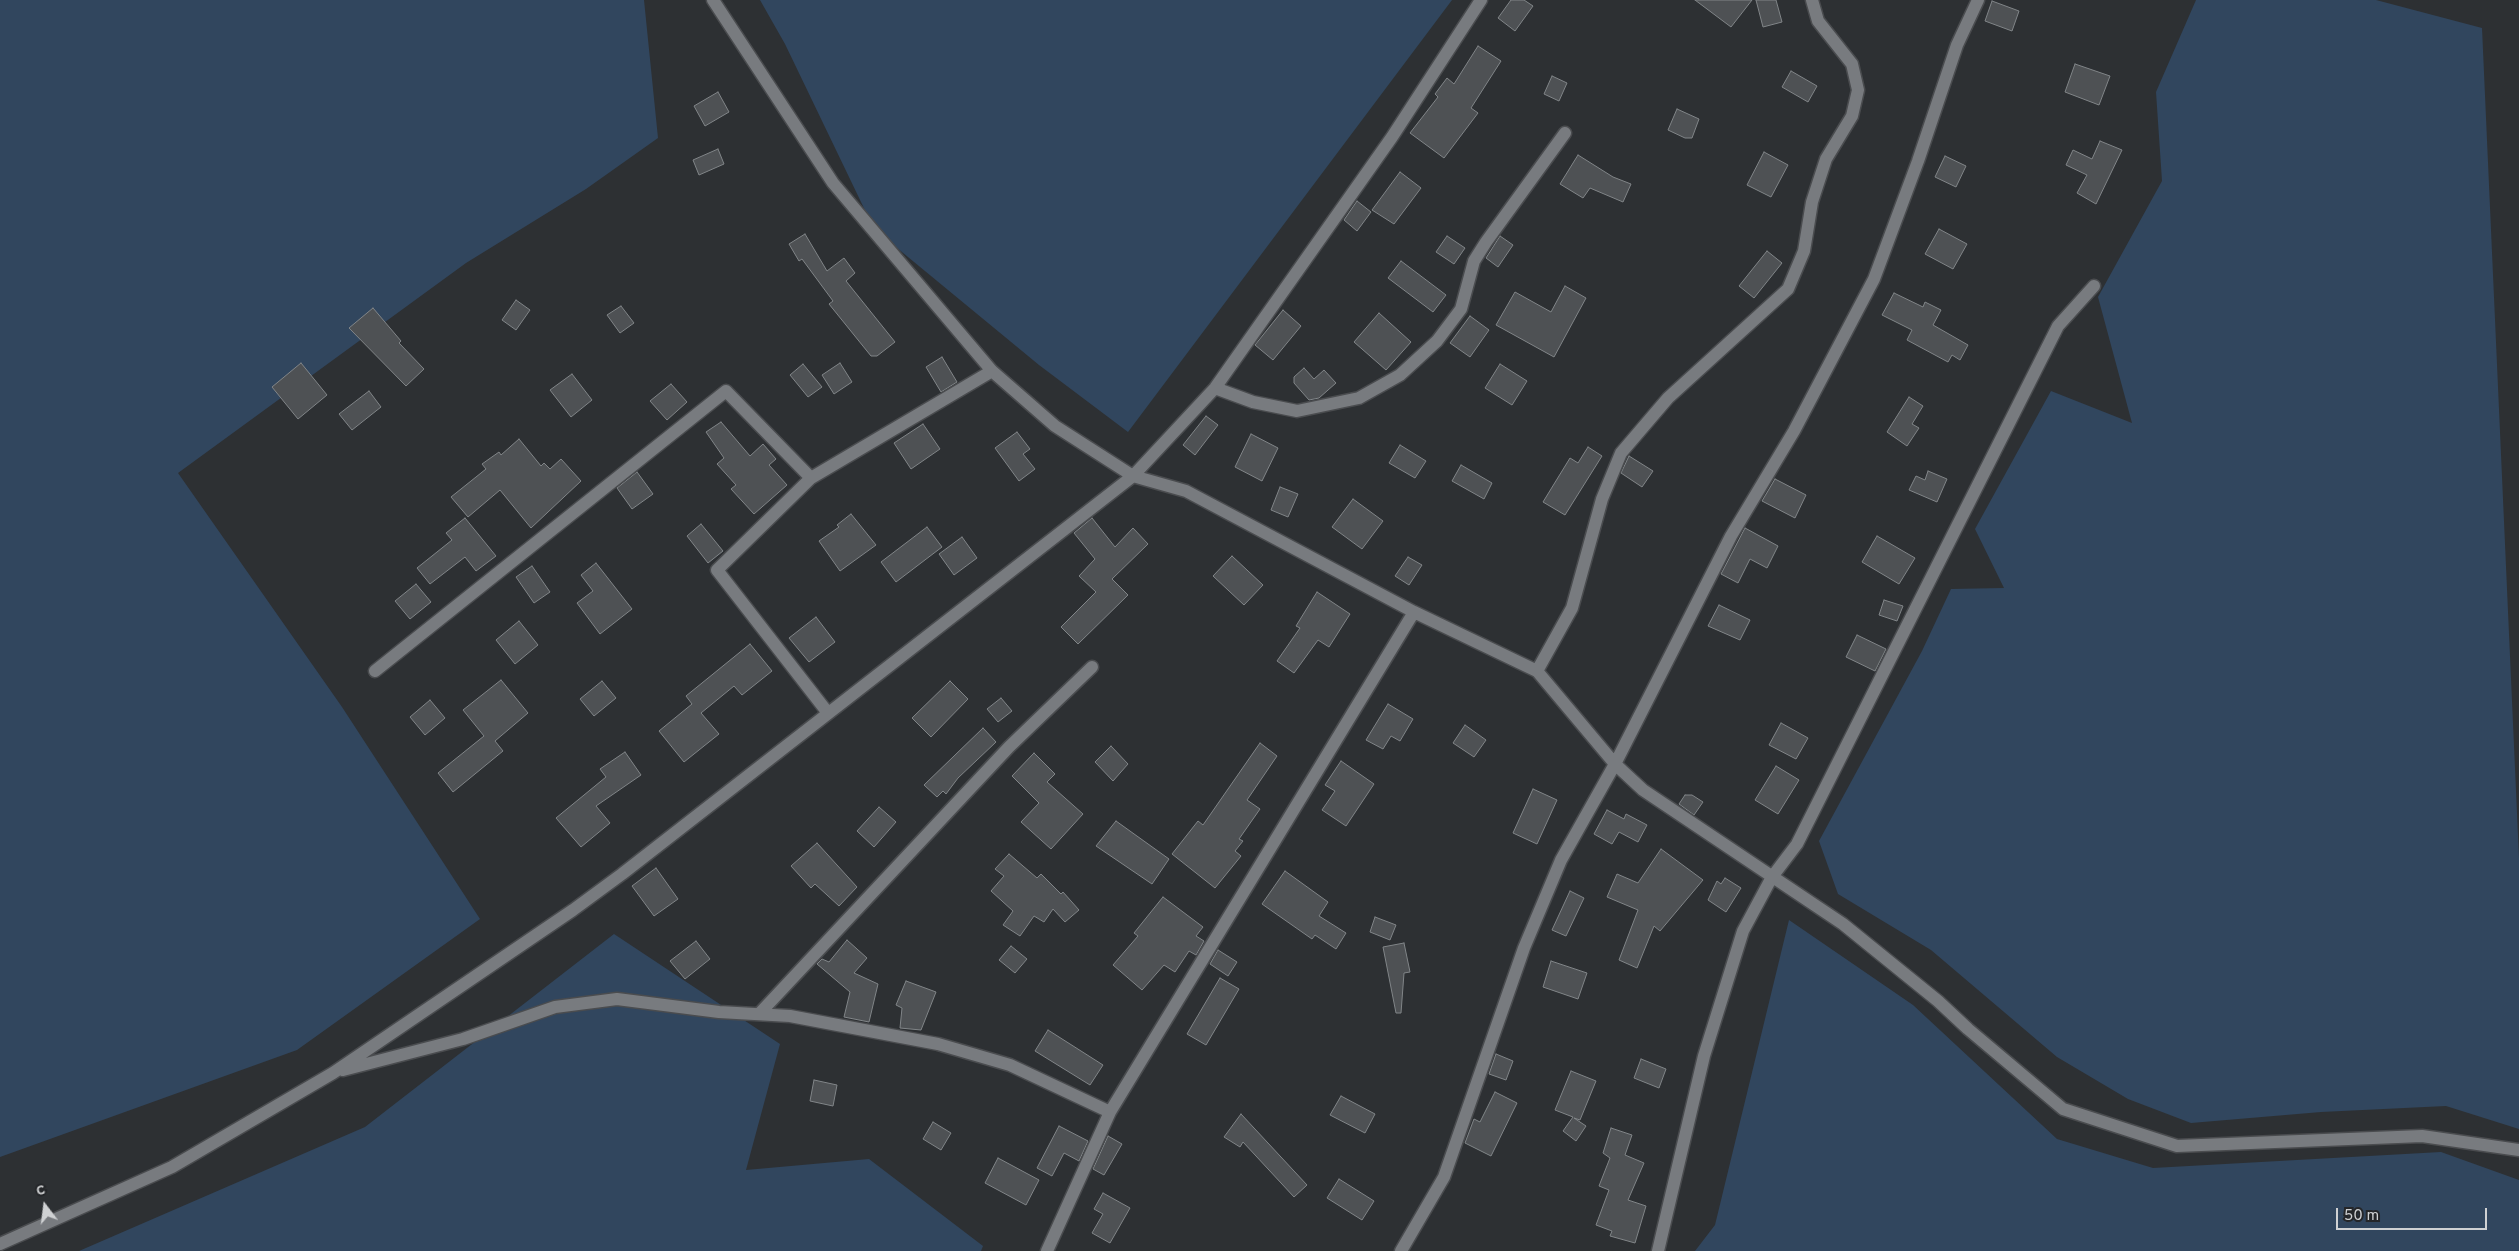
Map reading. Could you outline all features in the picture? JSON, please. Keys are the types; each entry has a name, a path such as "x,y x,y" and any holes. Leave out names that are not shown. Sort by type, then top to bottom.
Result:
{"street":[{"path":"713,0 833,183 992,372 1055,426 1133,476 1186,491 1414,612 1537,671 1615,764 1643,790 1843,924 1938,1001 1968,1029 2063,1109 2177,1146 2422,1136 2519,1150"},
{"path":"0,1244 172,1167 333,1073 573,910 1133,476 1215,388 1392,137 1481,0"},
{"path":"1537,671 1572,608 1602,499 1621,453 1668,398 1788,289 1804,251 1812,202 1826,158 1852,116 1858,90 1852,64 1818,21 1812,0"},
{"path":"1401,1251 1444,1177 1524,948 1561,860 1615,764 1731,536 1794,432 1874,279 1918,161 1957,46 1978,0"},
{"path":"1215,388 1254,402 1297,411 1359,398 1400,375 1437,341 1461,309 1474,261 1565,133"},
{"path":"1658,1251 1704,1056 1743,931 1772,876 1797,844 2058,326 2094,286"},
{"path":"828,713 717,570 811,478 992,372"},
{"path":"375,670 726,391 811,478"},
{"path":"1047,1251 1110,1112 1414,612"},
{"path":"759,1014 1009,747 1092,667"},
{"path":"333,1073 464,1039 555,1007 617,999 719,1012 790,1016 938,1044 1010,1065 1110,1112"}],"shaded area":[{"path":"0,0 644,0 658,138 586,189 466,263 178,473 342,707 480,919 297,1050 0,1157"},
{"path":"760,0 1452,0 1128,432 1039,365 874,229 785,44"},
{"path":"2196,0 2376,0 2482,28 2519,858 2519,1129 2446,1106 2321,1112 2191,1123 2128,1099 2057,1057 1931,950 1838,894 1819,841 1922,651 1951,589 2004,588 1975,529 2051,391 2132,423 2098,297 2162,181 2156,92"},
{"path":"1789,920 1913,1005 2057,1139 2153,1168 2441,1152 2519,1180 2519,1251 1695,1251 1715,1225"},
{"path":"614,934 780,1044 746,1170 869,1159 983,1246 981,1251 79,1251 365,1127"}],"building":[{"path":"1511,0 1524,0 1533,6 1515,31 1498,18"},
{"path":"1695,0 1752,0 1731,27"},
{"path":"1756,0 1776,0 1782,22 1763,27"},
{"path":"1992,1 2019,11 2012,31 1985,21"},
{"path":"1478,46 1501,61 1471,108 1478,113 1444,158 1410,133 1438,97 1435,94 1447,78 1454,84"},
{"path":"2075,64 2110,76 2099,105 2065,92"},
{"path":"1791,71 1817,86 1808,102 1782,87"},
{"path":"1552,76 1567,83 1559,101 1544,94"},
{"path":"718,92 729,112 705,126 694,106"},
{"path":"1677,109 1699,119 1692,138 1685,138 1668,130"},
{"path":"2100,141 2122,150 2096,204 2077,193 2087,175 2066,165 2073,150 2092,159"},
{"path":"718,149 724,164 699,175 693,160"},
{"path":"1764,152 1788,165 1771,197 1747,185"},
{"path":"1578,155 1613,177 1631,184 1623,202 1590,188 1583,198 1560,184"},
{"path":"1945,156 1966,166 1956,187 1935,177"},
{"path":"1400,172 1421,188 1394,224 1372,210"},
{"path":"1357,201 1371,212 1357,231 1344,220"},
{"path":"1939,229 1967,244 1953,269 1925,254"},
{"path":"805,234 827,271 844,258 855,273 846,281 895,342 877,356 871,356 829,304 833,301 802,259 799,261 789,244"},
{"path":"1447,236 1465,248 1454,264 1436,252"},
{"path":"1500,236 1513,245 1498,267 1486,258"},
{"path":"1767,251 1782,263 1754,298 1739,286"},
{"path":"1401,261 1446,295 1433,312 1388,278"},
{"path":"1565,286 1586,298 1554,357 1496,325 1515,292 1551,312"},
{"path":"1894,293 1923,307 1925,302 1941,310 1933,325 1968,345 1960,360 1952,355 1948,362 1907,340 1912,330 1882,315"},
{"path":"516,300 530,310 516,330 502,320"},
{"path":"621,306 634,323 620,333 607,315"},
{"path":"373,308 401,341 399,343 424,369 406,386 349,328"},
{"path":"1283,310 1301,326 1273,360 1255,345"},
{"path":"1379,313 1411,342 1386,370 1354,342"},
{"path":"1470,316 1489,330 1470,357 1450,343"},
{"path":"942,357 957,382 941,392 926,367"},
{"path":"301,363 327,395 298,419 272,387"},
{"path":"840,363 852,382 834,394 822,375"},
{"path":"803,364 822,387 808,397 790,375"},
{"path":"1500,364 1527,381 1512,405 1485,388"},
{"path":"1304,368 1314,379 1324,370 1336,383 1319,398 1309,400 1294,383 1294,377"},
{"path":"572,374 592,400 571,417 550,390"},
{"path":"671,384 687,402 667,420 650,401"},
{"path":"369,391 381,407 352,430 339,414"},
{"path":"1909,397 1923,406 1912,424 1919,428 1907,446 1887,432"},
{"path":"1206,416 1218,425 1195,455 1183,445"},
{"path":"721,422 750,456 763,444 776,459 769,465 787,485 754,514 731,489 736,485 717,464 724,458 706,432"},
{"path":"923,424 940,449 911,469 894,443"},
{"path":"1017,432 1030,449 1023,454 1035,469 1019,481 995,448"},
{"path":"1251,434 1278,448 1262,481 1235,467"},
{"path":"519,439 541,466 544,463 550,469 561,459 581,481 531,528 500,490 468,517 451,497 486,469 482,464 499,452 501,455"},
{"path":"1400,445 1426,461 1415,478 1389,463"},
{"path":"1588,447 1602,456 1565,515 1543,502 1570,458 1578,463"},
{"path":"1629,456 1653,471 1642,487 1621,473"},
{"path":"1461,465 1492,483 1484,499 1452,481"},
{"path":"1928,471 1947,479 1937,502 1909,490 1916,476 1925,480"},
{"path":"637,472 653,494 632,509 617,488"},
{"path":"1775,479 1806,495 1795,518 1762,501"},
{"path":"1280,487 1298,494 1288,517 1271,510"},
{"path":"1353,499 1383,521 1362,549 1332,527"},
{"path":"851,514 876,545 840,571 819,541 839,527 837,525"},
{"path":"465,518 496,556 476,571 465,557 430,584 417,568 452,540 446,533"},
{"path":"1092,518 1115,547 1133,528 1148,544 1112,579 1128,595 1078,644 1061,627 1096,592 1079,576 1095,559 1074,533"},
{"path":"701,524 723,551 708,563 687,536"},
{"path":"927,527 942,547 896,582 881,562"},
{"path":"1745,528 1778,546 1767,568 1750,559 1738,583 1721,574"},
{"path":"1877,536 1915,558 1899,584 1862,562"},
{"path":"962,537 977,558 954,575 939,554"},
{"path":"1232,556 1263,585 1244,605 1213,576"},
{"path":"1408,557 1422,565 1409,585 1395,576"},
{"path":"596,563 632,609 600,634 577,603 593,591 581,575"},
{"path":"532,566 550,592 534,603 516,577"},
{"path":"416,584 431,602 410,619 395,601"},
{"path":"1317,592 1350,614 1329,647 1318,640 1294,673 1277,661 1300,628 1296,626"},
{"path":"1884,600 1903,606 1897,621 1879,615"},
{"path":"1719,605 1750,620 1740,640 1708,626"},
{"path":"816,617 835,642 809,662 789,638"},
{"path":"519,621 538,645 515,664 496,640"},
{"path":"1857,635 1886,649 1875,671 1846,657"},
{"path":"750,644 772,671 742,695 734,686 701,713 719,734 684,762 659,731 692,704 686,696"},
{"path":"501,680 528,713 495,741 503,751 453,792 438,773 484,736 463,710"},
{"path":"602,681 616,698 594,716 580,699"},
{"path":"950,681 968,699 931,737 912,718"},
{"path":"1001,698 1012,711 998,722 987,709"},
{"path":"430,700 445,718 425,735 410,717"},
{"path":"1388,704 1413,719 1400,741 1391,736 1383,749 1366,740"},
{"path":"1781,723 1808,738 1796,759 1769,745"},
{"path":"1465,725 1486,740 1474,757 1453,743"},
{"path":"983,728 996,742 958,778 946,794 943,791 937,797 924,785"},
{"path":"1260,743 1277,756 1247,800 1260,809 1239,839 1243,841 1235,851 1241,856 1215,888 1172,854 1198,821 1203,825"},
{"path":"1111,746 1128,764 1113,781 1095,762"},
{"path":"625,752 641,775 596,806 610,823 581,847 556,818 606,777 600,769"},
{"path":"1034,753 1055,774 1047,782 1083,814 1051,849 1021,822 1039,803 1012,776"},
{"path":"1341,761 1374,784 1346,826 1322,810 1335,791 1325,785"},
{"path":"1776,766 1799,780 1778,814 1755,800"},
{"path":"1533,789 1557,800 1537,844 1513,833"},
{"path":"1685,795 1692,795 1703,802 1694,815 1679,804"},
{"path":"879,807 896,822 874,847 857,831"},
{"path":"1607,810 1624,819 1626,814 1647,825 1638,842 1619,832 1612,844 1594,834"},
{"path":"1116,821 1169,859 1152,884 1096,846"},
{"path":"817,843 857,887 839,906 815,884 811,888 791,866"},
{"path":"1661,849 1703,880 1660,931 1654,926 1637,968 1619,960 1638,910 1607,897 1617,874 1638,883"},
{"path":"1009,854 1037,878 1041,874 1061,894 1063,892 1079,910 1065,922 1053,909 1044,922 1034,916 1020,936 1003,925 1013,911 991,891 1004,876 995,869"},
{"path":"656,868 678,899 654,916 632,886"},
{"path":"1285,871 1328,902 1319,916 1346,933 1336,949 1315,935 1312,939 1262,904"},
{"path":"1725,878 1741,888 1726,912 1708,900 1717,881 1721,884"},
{"path":"1570,891 1584,898 1566,936 1552,930"},
{"path":"1163,897 1203,927 1196,936 1204,941 1196,955 1189,951 1175,972 1164,965 1142,990 1113,965 1138,936 1134,933"},
{"path":"1375,917 1396,925 1390,940 1370,932"},
{"path":"847,940 867,958 854,973 878,984 869,1022 844,1017 850,992 817,964 822,959 829,962"},
{"path":"696,941 710,959 685,979 670,961"},
{"path":"1404,943 1410,972 1404,973 1401,1013 1396,1013 1383,947"},
{"path":"1011,946 1027,959 1015,973 999,960"},
{"path":"1218,950 1237,962 1228,976 1210,964"},
{"path":"1551,961 1587,973 1578,999 1543,987"},
{"path":"1220,978 1239,989 1206,1045 1187,1034"},
{"path":"906,981 936,992 921,1030 900,1028 902,1008 896,1005"},
{"path":"1048,1030 1103,1065 1090,1085 1035,1051"},
{"path":"1496,1054 1513,1061 1506,1080 1489,1074"},
{"path":"1641,1059 1666,1069 1659,1088 1634,1078"},
{"path":"1571,1071 1596,1081 1580,1120 1574,1118 1586,1126 1576,1141 1563,1131 1573,1117 1555,1110"},
{"path":"814,1080 837,1085 833,1106 810,1101"},
{"path":"1495,1092 1517,1103 1491,1156 1465,1143 1474,1119 1480,1122"},
{"path":"1341,1096 1375,1114 1365,1133 1330,1115"},
{"path":"1241,1114 1307,1185 1294,1197 1243,1142 1240,1147 1224,1137"},
{"path":"933,1122 951,1133 941,1150 923,1139"},
{"path":"1059,1126 1088,1141 1079,1161 1064,1153 1052,1176 1037,1168"},
{"path":"1611,1128 1632,1135 1625,1155 1644,1163 1628,1200 1646,1206 1635,1243 1610,1236 1612,1231 1596,1225 1609,1190 1599,1186 1610,1158 1603,1153"},
{"path":"1108,1136 1122,1144 1104,1175 1093,1169"},
{"path":"998,1158 1039,1180 1026,1205 985,1183"},
{"path":"1339,1179 1374,1201 1362,1220 1327,1198"},
{"path":"1103,1193 1130,1208 1110,1243 1092,1233 1103,1214 1094,1209"}]}
